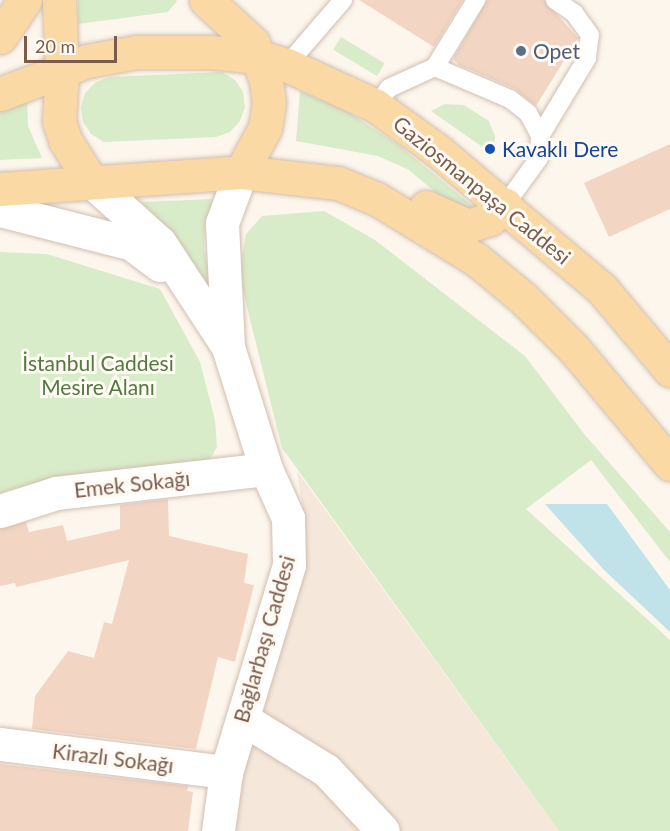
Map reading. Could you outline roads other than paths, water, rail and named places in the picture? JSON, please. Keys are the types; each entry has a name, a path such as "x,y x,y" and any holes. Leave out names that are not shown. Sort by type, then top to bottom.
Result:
{"main road":[{"path":"0,37 25,0"},
{"path":"59,0 62,70 59,121 65,140 90,180"},
{"path":"206,0 244,32 273,61 270,103 265,128 241,172"},
{"path":"0,94 62,70 136,52 210,52 273,61"},
{"name":"Gaziosmanpaşa Caddesi","path":"273,61 376,106 505,205 602,289 670,370"},
{"path":"0,189 90,180 241,172 338,183 377,199 477,260 524,298 604,383 670,464"},
{"path":"377,199 433,209 468,226 490,219 505,205"}],"street":[{"path":"228,347 222,223 241,172"},
{"path":"90,180 160,243 228,347"},
{"path":"0,210 132,244 184,282"},
{"name":"Bağlarbaşı Caddesi","path":"218,831 226,772 276,611 291,542 288,518 266,469 228,347"},
{"name":"Emek Sokağı","path":"0,511 56,493 266,469"},
{"path":"243,719 326,770 383,831"},
{"name":"Kirazlı Sokağı","path":"0,744 226,772"}],"lane":[{"path":"273,61 343,0"},
{"path":"376,106 390,88 435,67 476,0"},
{"path":"505,205 539,158 540,136 587,58 590,35 574,13 555,0"},
{"path":"435,67 510,99 528,113 540,136"}],"water":[{"path":"545,504 607,504 670,590 670,632 604,570"}],"place":[{"name":"Opet","path":"521,51"},
{"name":"Kavaklı Dere","path":"490,149"}],"park label":[{"name":"İstanbul Caddesi Mesire Alanı","path":"98,375"}]}
